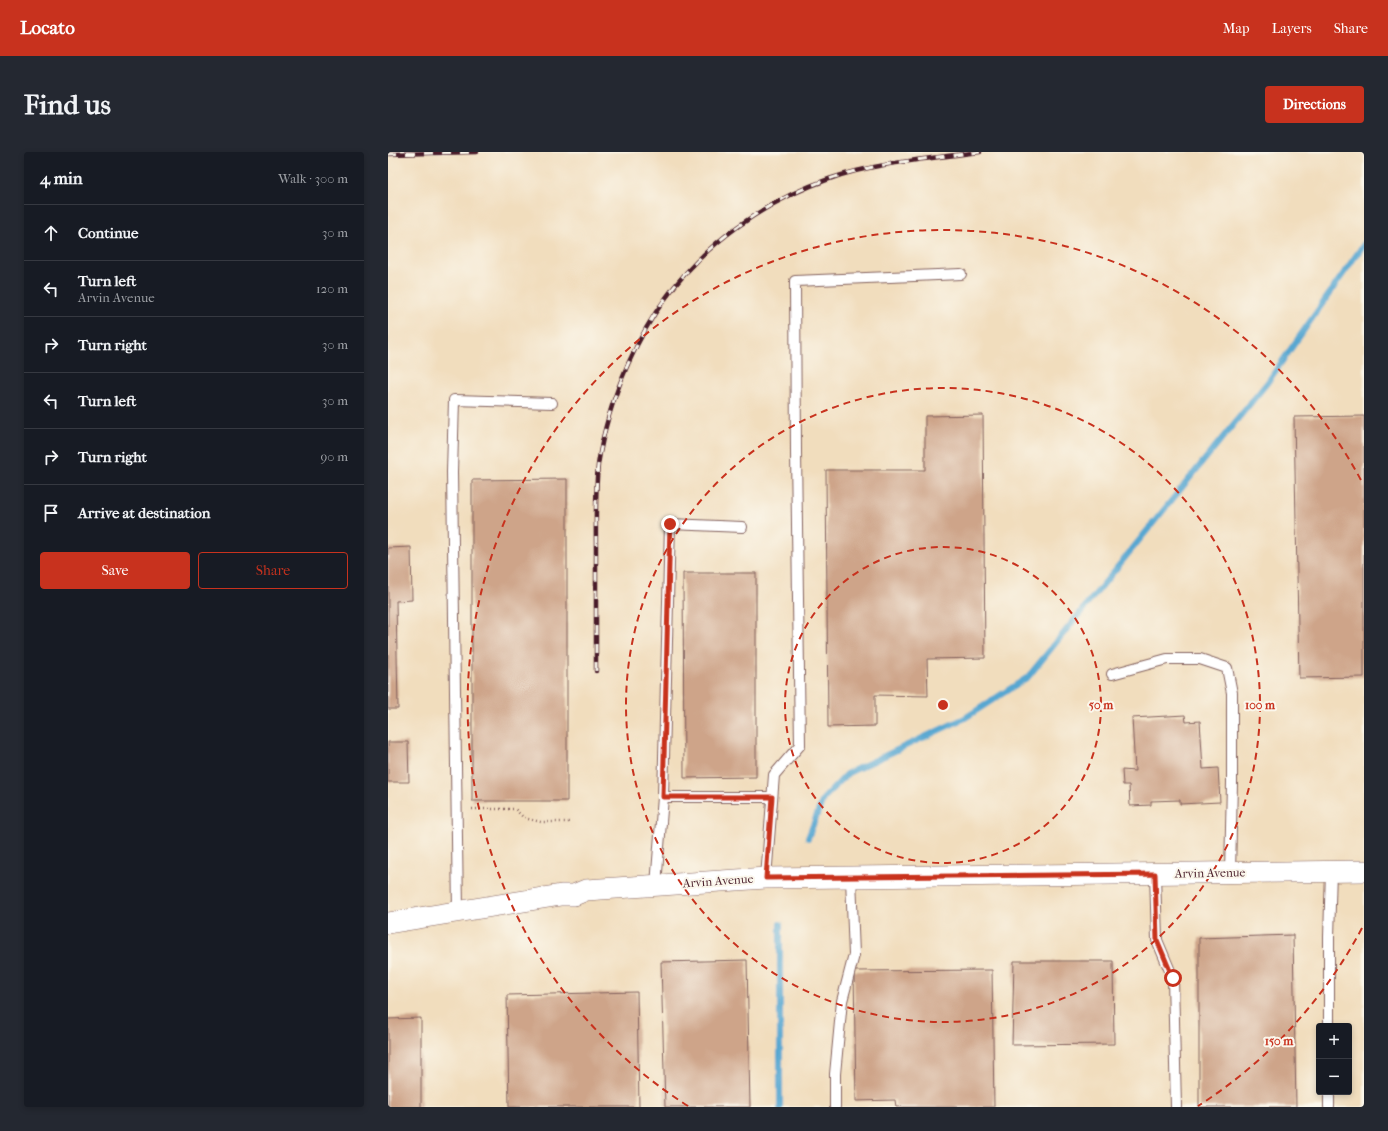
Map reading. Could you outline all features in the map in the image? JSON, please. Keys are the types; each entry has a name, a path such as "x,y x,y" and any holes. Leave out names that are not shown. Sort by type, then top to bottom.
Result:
{"street":[{"name":"Arvin Avenue","path":"388,923 561,895 574,895 586,890 766,878 1364,871"}],"lane":[{"path":"766,878 774,775 800,745 795,281 961,274"},
{"path":"458,912 452,472 454,400 552,402"},
{"path":"656,885 663,797 670,524 742,527"},
{"path":"1112,674 1168,659 1200,659 1227,668 1232,693 1230,873"},
{"path":"663,797 772,797"},
{"path":"1329,1023 1331,871"},
{"path":"1155,874 1157,940 1173,978 1176,1107"},
{"path":"835,1107 835,1074 842,1001 854,955 851,878"},
{"path":"1329,1095 1329,1107"}],"path":[{"path":"469,809 515,809 524,818 541,822 569,822"}],"building":[{"path":"983,415 985,658 927,659 928,696 875,695 875,726 828,727 826,470 925,470 925,416"},
{"path":"1364,416 1364,677 1299,678 1294,417"},
{"path":"567,479 567,801 472,801 472,480"},
{"path":"411,547 412,600 396,601 398,709 388,709 388,548"},
{"path":"683,573 756,573 756,777 684,778"},
{"path":"1185,715 1186,722 1200,721 1203,769 1218,768 1220,802 1180,804 1180,800 1151,801 1151,805 1130,806 1129,785 1123,785 1122,770 1135,771 1132,718"},
{"path":"388,742 408,742 409,782 388,782"},
{"path":"1293,935 1296,1107 1199,1107 1199,938"},
{"path":"747,960 750,1107 665,1107 661,962"},
{"path":"1014,961 1113,961 1114,1044 1012,1045"},
{"path":"992,970 994,1107 896,1107 895,1100 856,1101 854,971"},
{"path":"637,992 639,1107 509,1107 507,995"},
{"path":"421,1018 421,1107 388,1107 388,1019"}],"waterway":[{"path":"808,838 823,799 848,773 965,718 1028,677 1267,383 1364,244"},
{"path":"780,924 780,1107"}],"railway":[{"path":"388,154 477,152"},
{"path":"596,671 596,498 600,452 610,413 628,364 654,314 665,299 698,260 717,243 759,212 805,188 846,173 884,165 980,152"}],"route":[{"path":"670,524 663,797 772,797 766,878 1155,874 1157,940 1173,978"}]}
